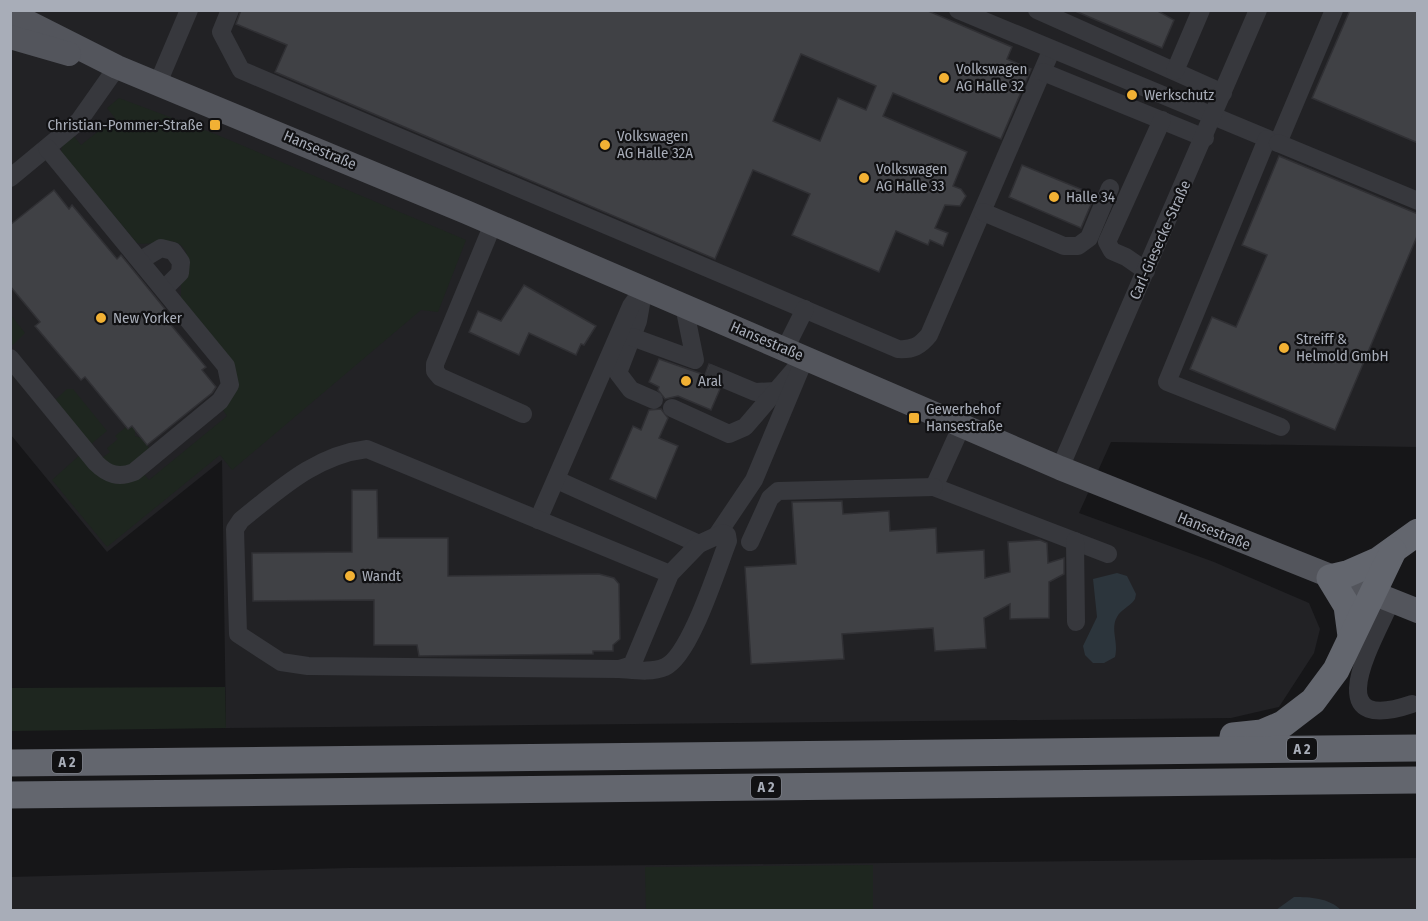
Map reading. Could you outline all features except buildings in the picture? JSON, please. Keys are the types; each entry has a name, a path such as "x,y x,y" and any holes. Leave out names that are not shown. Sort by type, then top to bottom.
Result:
{"highway":[{"path":"1351,636 1347,606 1330,578 1363,568 1393,551 1418,532"},
{"path":"1186,750 1225,737 1262,733 1298,714 1328,682 1351,636 1383,598 1393,551"},
{"name":"A 2","path":"10,763 1418,748"},
{"name":"A 2","path":"10,795 1418,780"}],"main road":[{"name":"Hansestraße","path":"10,13 117,67 644,288 1060,468 1330,578 1418,611"},
{"name":"Hansestraße","path":"10,37 117,67"}],"street":[{"path":"158,83 189,10"},
{"path":"230,10 221,32 241,70 898,349 906,350 922,343 938,316 1052,51"},
{"path":"958,10 1052,51 1418,201"},
{"path":"1037,10 1223,93"},
{"path":"1175,71 1201,10"},
{"name":"Carl-Giesecke-Straße","path":"1060,468 1258,10"},
{"path":"1281,427 1167,382 1273,141 1334,10"},
{"path":"10,178 79,121 117,67"},
{"path":"1042,72 1204,138"},
{"path":"1146,271 1126,257 1112,251 1107,242 1162,120"},
{"path":"10,358 103,469 120,476 134,472 220,401 230,384 226,366 47,148"},
{"path":"983,212 1064,246 1078,246 1089,238 1110,188"},
{"path":"493,224 435,364 435,371 440,377 523,414"},
{"path":"141,260 161,248 173,251 181,262 180,273 165,289"},
{"path":"644,288 642,310 618,373 630,390 654,400"},
{"path":"538,520 631,306 644,288"},
{"path":"632,337 701,366 684,306"},
{"path":"717,535 754,480 795,353 805,309"},
{"path":"672,408 729,434 745,427 776,391 795,353"},
{"path":"724,379 755,392 776,391"},
{"path":"934,487 962,425"},
{"path":"619,669 632,665 670,574 699,544 723,533 727,535 728,541 690,636 679,657 667,666 655,670 308,666 281,662 238,634 235,529 241,520 305,470 350,451 368,449 670,574"},
{"path":"557,480 699,544"},
{"path":"750,542 770,498 778,491 934,487 1108,554"},
{"path":"1075,541 1076,622"},
{"path":"1383,598 1356,686 1362,702 1370,708 1398,709 1412,704"}],"shaded area":[{"path":"10,11 1417,11 1417,447 1111,442 1079,513 1214,562 1309,603 1320,629 1314,653 1279,707 1231,718 226,728 222,460 107,552 11,435"},
{"path":"119,98 215,134 466,240 438,312 421,310 232,470 220,455 107,547 52,480 82,453 93,467 143,473 149,480 227,416 221,407 234,393 181,301 181,283 189,263 181,245 169,241 137,243 61,153 63,143 73,135 81,145 115,118 107,108"},
{"path":"10,314 25,333 13,345 11,344"},
{"path":"67,389 73,389 107,431 91,444 55,400"},
{"path":"132,426 135,436 142,438 151,451 134,464 116,468 102,458 110,452 107,448 118,439 115,436 126,427 128,429"},
{"path":"1117,573 1127,576 1136,594 1135,599 1119,614 1115,622 1115,657 1104,663 1093,663 1085,655 1083,646 1097,617 1093,579"},
{"path":"225,687 226,728 11,731 11,688"},
{"path":"1417,858 1418,910 11,910 10,877 348,868"},
{"path":"873,865 873,910 646,910 645,867"},
{"path":"1294,897 1325,901 1341,910 1276,910"}],"tunnel":[{"path":"707,372 724,379"}],"place":[{"name":"Volkswagen AG Halle 32","path":"944,78"},
{"name":"Werkschutz","path":"1132,95"},
{"name":"Christian-Pommer-Straße","path":"215,125"},
{"name":"Volkswagen AG Halle 32A","path":"605,145"},
{"name":"Volkswagen AG Halle 33","path":"864,178"},
{"name":"Halle 34","path":"1054,197"},
{"name":"New Yorker","path":"101,318"},
{"name":"Streiff & Helmold GmbH","path":"1284,348"},
{"name":"Aral","path":"686,381"},
{"name":"Gewerbehof Hansestraße","path":"914,418"},
{"name":"Wandt","path":"350,576"}]}
